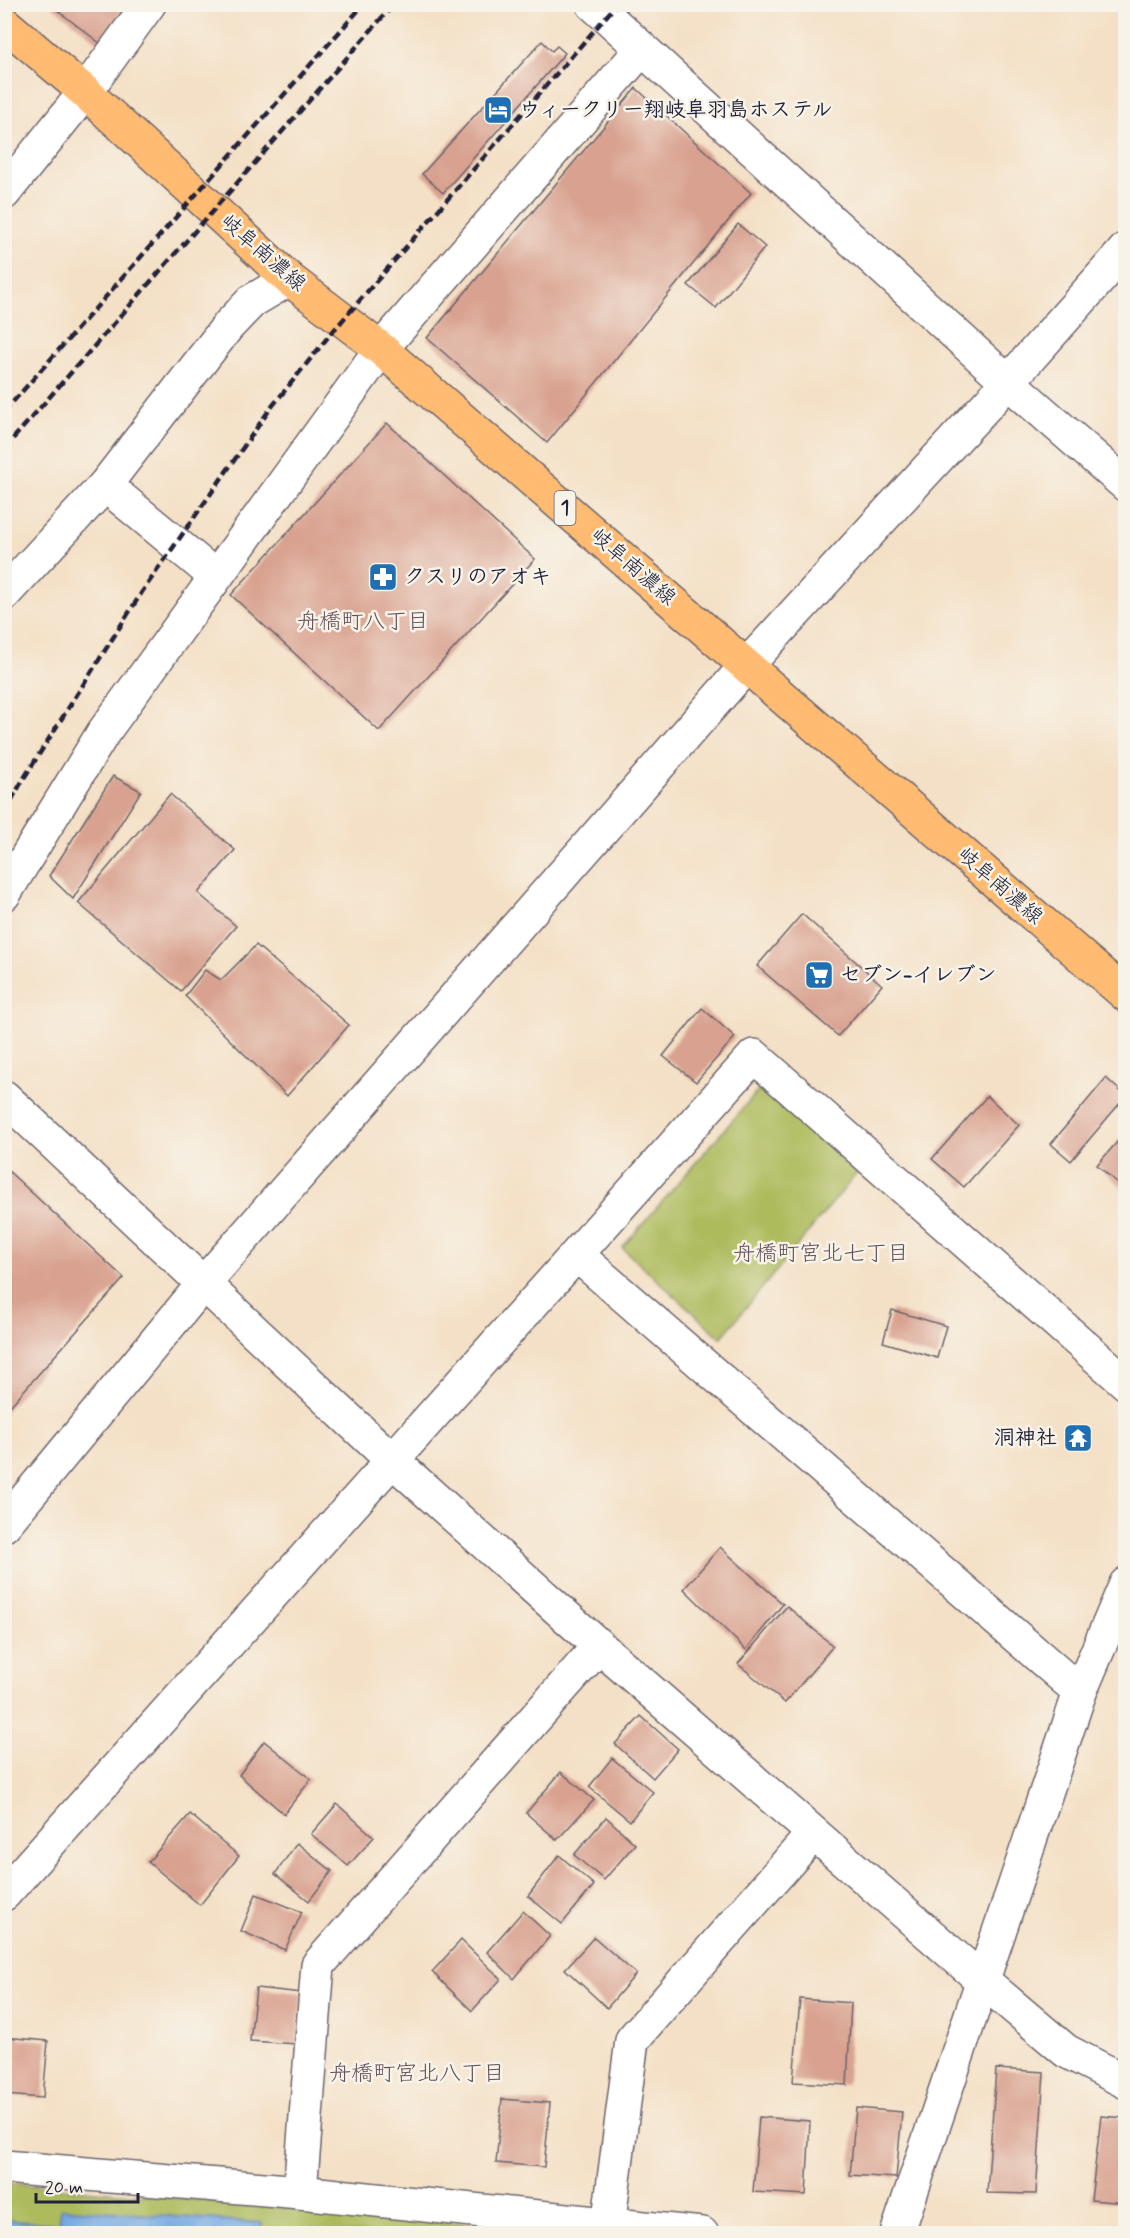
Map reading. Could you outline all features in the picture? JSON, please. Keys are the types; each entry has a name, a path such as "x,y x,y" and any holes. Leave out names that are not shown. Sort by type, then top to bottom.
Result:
{"main road":[{"name":"岐阜南濃線","path":"4,23 85,92 289,279 381,349 1125,995"}],"street":[{"path":"4,193 85,92 149,4"},
{"path":"592,4 1008,382 1125,485"},
{"path":"4,894 103,733 381,349 642,49"},
{"path":"4,1525 204,1282 747,665 1008,382 1125,249"},
{"path":"4,594 105,484 228,326 252,301 289,279"},
{"path":"105,484 215,576"},
{"path":"4,1894 754,1056 1125,1383"},
{"path":"4,1097 392,1460 598,1646 982,1980 1066,2050 1125,2082"},
{"path":"577,1255 1080,1692"},
{"path":"897,2234 1080,1692 1124,1594"},
{"path":"300,2192 318,1965 598,1646"},
{"path":"607,2228 632,2040 813,1834"},
{"path":"4,2167 300,2192 607,2228 702,2234"}],"green space":[{"path":"762,1086 858,1172 721,1338 622,1248"},
{"path":"5,2183 574,2233 5,2233"}],"water":[{"path":"61,2208 262,2223 261,2233 5,2233 5,2220 59,2224"}],"building":[{"path":"49,4 127,4 101,44"},
{"path":"542,41 552,51 557,46 565,53 443,193 422,174"},
{"path":"636,88 751,193 547,443 427,338"},
{"path":"738,224 765,247 716,308 688,285"},
{"name":"クスリのアオキ","path":"387,423 535,559 379,731 231,595"},
{"path":"113,776 141,791 73,899 49,876"},
{"path":"170,794 235,850 198,893 236,926 181,991 78,903"},
{"name":"セブン-イレブン","path":"802,914 882,985 838,1036 757,966"},
{"path":"256,945 349,1025 287,1096 185,996 205,970 221,980"},
{"path":"702,1008 735,1037 696,1082 663,1056"},
{"path":"1106,1078 1126,1096 1071,1161 1051,1144"},
{"path":"987,1096 1019,1125 964,1187 932,1159"},
{"path":"1126,1132 1126,1191 1097,1165"},
{"path":"4,1167 124,1278 4,1413"},
{"path":"892,1310 946,1326 937,1358 883,1342"},
{"path":"720,1547 783,1604 746,1650 684,1589"},
{"path":"787,1606 833,1646 785,1703 738,1664"},
{"path":"641,1716 678,1749 653,1778 615,1744"},
{"path":"264,1741 311,1779 284,1814 239,1775"},
{"path":"612,1758 653,1792 630,1821 589,1787"},
{"path":"561,1772 594,1800 557,1840 526,1813"},
{"path":"337,1804 374,1837 348,1866 311,1834"},
{"path":"190,1814 239,1856 200,1905 148,1862"},
{"path":"606,1817 635,1844 604,1880 574,1855"},
{"path":"297,1843 332,1871 309,1901 275,1874"},
{"path":"559,1855 594,1885 562,1924 528,1896"},
{"path":"256,1894 302,1912 285,1950 241,1931"},
{"path":"523,1911 550,1936 514,1979 487,1952"},
{"path":"594,1937 636,1974 607,2008 565,1969"},
{"path":"461,1940 501,1979 472,2011 432,1972"},
{"path":"256,1988 302,1993 297,2044 250,2041"},
{"path":"800,1999 851,2003 847,2085 793,2082"},
{"path":"4,2037 48,2041 43,2098 4,2095"},
{"path":"996,2069 1044,2072 1036,2194 987,2193"},
{"path":"502,2099 550,2103 544,2167 496,2163"},
{"path":"856,2108 902,2112 896,2178 850,2175"},
{"path":"1101,2116 1126,2118 1126,2203 1091,2200"},
{"path":"759,2117 810,2121 806,2195 753,2192"}],"railway":[{"path":"4,412 364,4"},
{"path":"4,449 394,4"},
{"path":"4,813 142,592 270,409 328,337 617,4"}],"place":[{"name":"ウィークリー翔岐阜羽島ホステル","path":"498,110"},
{"name":"クスリのアオキ","path":"383,577"},
{"name":"セブン-イレブン","path":"819,975"},
{"name":"洞神社","path":"1078,1438"}],"district":[{"name":"舟橋町八丁目","path":"363,622"},
{"name":"舟橋町宮北七丁目","path":"821,1254"},
{"name":"舟橋町宮北八丁目","path":"417,2074"}]}
